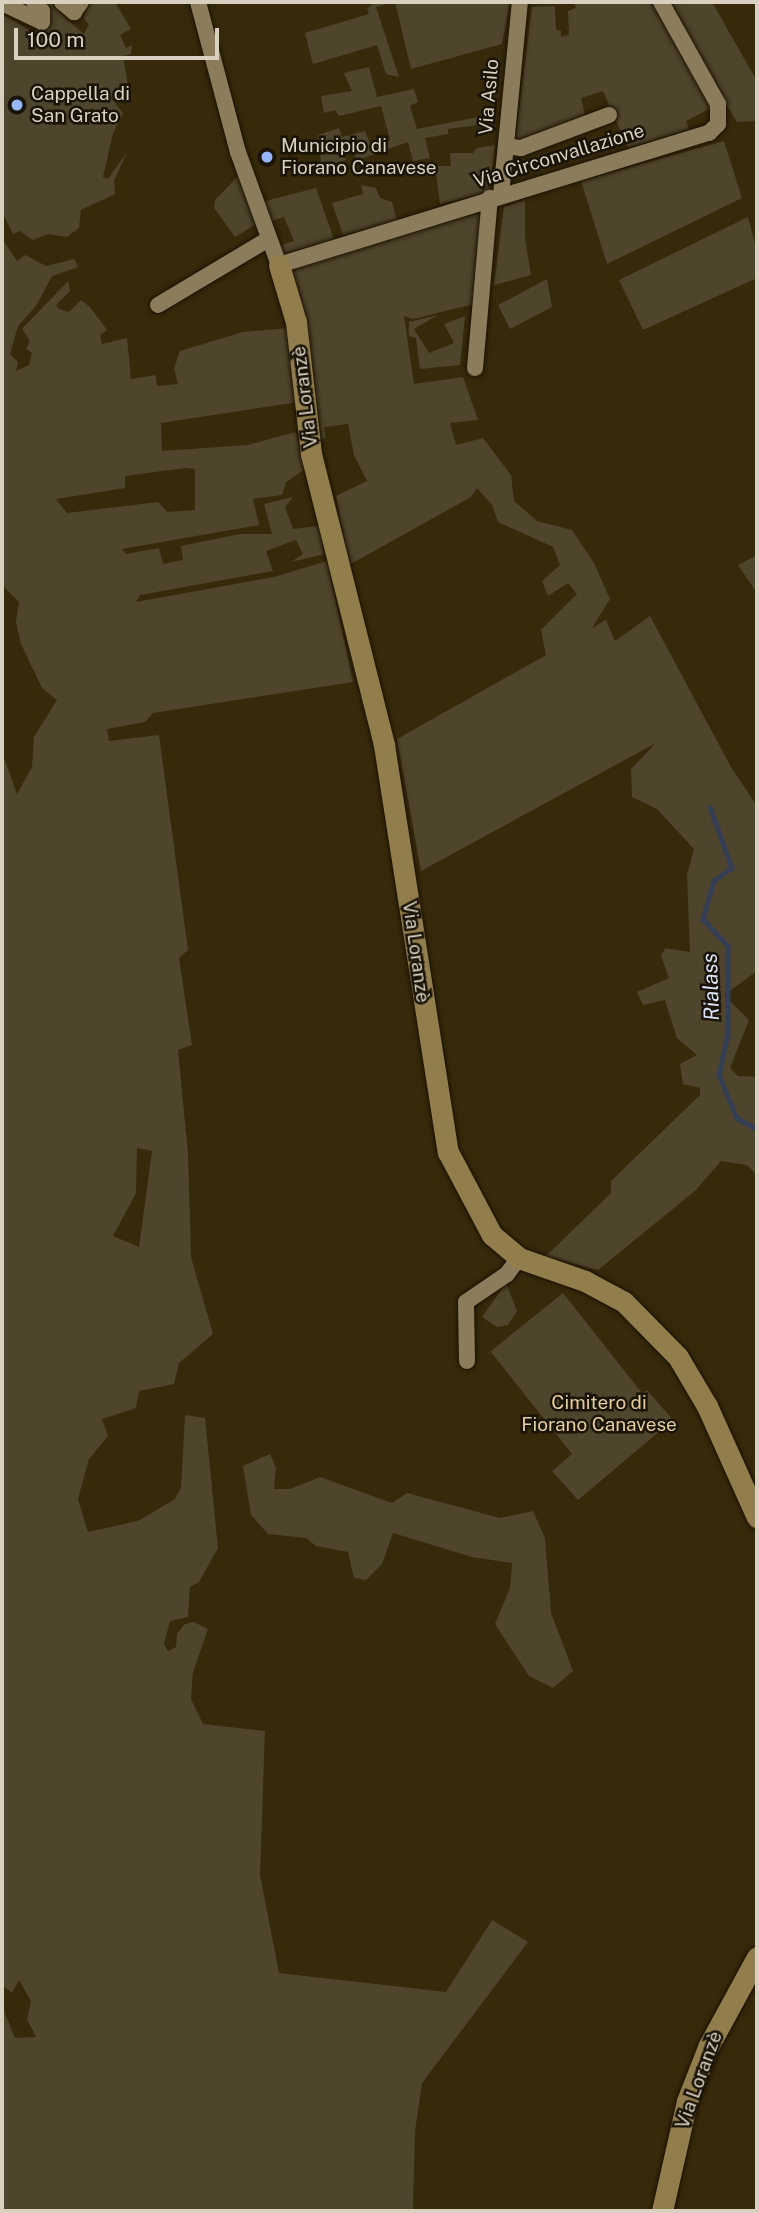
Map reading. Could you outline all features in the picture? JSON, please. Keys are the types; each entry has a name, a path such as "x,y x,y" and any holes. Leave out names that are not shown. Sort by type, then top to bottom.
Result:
{"street":[{"path":"2,3 42,22 42,11 34,2"},
{"path":"62,2 74,12 81,2"},
{"path":"198,2 227,114 267,240 279,265"},
{"name":"Via Asilo","path":"475,368 495,197 506,146 520,2"},
{"name":"Via Circonvallazione","path":"279,265 709,133 718,124 718,104 661,2"},
{"path":"506,146 521,148 609,115"},
{"path":"158,305 267,240"},
{"name":"Via Loranzè","path":"279,265 296,322 311,454 384,745 448,1152 486,1226 519,1258 585,1281 624,1302 650,1325 678,1357 707,1406 757,1517"},
{"path":"467,1361 466,1302 508,1274 519,1258"},
{"name":"Via Loranzè","path":"662,2211 691,2090 709,2045 757,1957"}],"green space":[{"path":"40,2 54,2 64,17 84,34 89,24 84,19 87,2 115,2 131,29 120,35 126,48 132,45 131,54 123,56 128,85 113,91 111,98 123,113 113,133 103,177 108,179 127,152 114,181 115,194 81,210 79,228 67,237 48,234 33,240 20,231 13,234 2,212 2,14 32,32 46,26"},
{"path":"376,2 393,2 376,7 399,77 386,74 377,45 313,64 305,33 369,14 367,8"},
{"path":"395,2 510,2 502,44 411,69"},
{"path":"574,2 651,2 713,107 686,121 689,129 628,148 603,91 581,98 586,120 515,143 532,7 555,6 556,30 561,31 561,37 569,35 568,11 576,8"},
{"path":"664,2 712,2 757,81 757,121 737,122"},
{"path":"369,67 377,97 414,89 418,102 410,106 417,129 493,114 494,123 448,129 448,134 425,138 430,158 413,161 408,142 355,161 356,145 350,140 343,142 346,160 317,169 321,163 318,135 339,128 342,137 365,131 370,144 390,140 381,106 339,116 335,110 324,113 321,96 352,91 344,73"},
{"path":"724,141 742,198 607,264 581,181"},
{"path":"495,145 489,192 440,204 435,166 451,166 450,153 473,153 477,148"},
{"path":"242,172 257,223 235,237 214,208 215,200"},
{"path":"361,185 376,188 380,198 392,202 397,221 343,235 332,203 363,194"},
{"path":"316,188 334,239 280,255 276,247 294,241 284,217 266,223 258,203"},
{"path":"525,200 525,238 531,275 494,285 504,207"},
{"path":"479,213 483,215 478,303 413,319 404,316 414,384 463,377 478,420 450,423 456,445 483,438 511,475 514,501 537,521 572,530 594,563 610,599 592,628 606,620 615,641 650,616 731,767 757,806 757,971 724,995 749,1020 730,1068 738,1076 757,1077 757,1175 747,1165 721,1161 696,1190 598,1270 546,1256 611,1193 611,1181 700,1095 700,1088 683,1084 680,1064 697,1055 677,1038 665,1000 643,1005 637,992 669,978 661,956 665,948 690,952 687,875 694,849 657,809 632,797 631,769 656,743 421,871 397,739 546,655 541,630 577,594 568,583 548,596 542,581 560,565 553,547 498,522 492,505 477,488 471,497 349,565 336,496 367,481 354,455 348,424 324,427 326,438 316,440 284,270"},
{"path":"748,217 757,251 757,278 643,330 619,280"},
{"path":"3,240 17,261 25,255 46,266 74,259 78,267 52,276 36,306 18,326 10,354 18,362 16,371 29,365 32,353 26,349 30,341 22,329 68,281 70,291 56,305 59,309 69,312 81,300 90,307 107,330 100,335 102,344 127,338 131,379 156,375 157,386 178,384 174,368 180,351 243,332 289,328 299,402 161,423 162,451 247,445 296,432 304,470 286,482 282,495 253,499 259,525 122,549 126,554 159,548 163,564 183,560 181,546 240,534 272,534 264,504 293,497 285,507 293,529 318,526 325,554 291,562 303,554 296,540 266,551 273,571 140,595 136,602 274,577 327,561 353,682 153,713 145,722 107,729 109,741 159,735 188,950 179,958 192,1045 178,1050 188,1153 191,1257 213,1334 179,1363 174,1384 139,1391 136,1408 102,1419 108,1436 89,1459 78,1499 88,1532 138,1521 175,1499 181,1488 185,1415 205,1418 218,1548 199,1582 190,1587 188,1617 170,1621 164,1644 168,1651 176,1647 177,1634 185,1624 194,1622 208,1629 193,1672 191,1699 203,1724 265,1731 260,1875 279,1973 446,1992 492,1920 528,1942 422,2083 415,2131 413,2211 2,2211 2,2006 2,752 17,794 32,767 34,737 57,700 42,688 21,644 16,622 19,602 2,585","holes":["195,469 195,510 167,512 158,502 67,513 56,499 125,488 125,476","137,1148 152,1151 139,1247 113,1236 136,1193","19,1980 31,2001 27,2019 36,2037 15,2038 2,2006 3,1986 12,1993"]},
{"path":"547,279 552,307 510,329 498,305"},
{"path":"438,315 414,329 429,353 454,343 444,324 465,316 460,365 420,369 416,338 409,336 409,322"},
{"path":"757,555 757,593 738,565"},
{"path":"506,1283 517,1311 508,1325 497,1327 482,1317"},
{"name":"Cimitero di Fiorano Canavese","path":"563,1293 642,1393 647,1390 673,1420 578,1500 552,1471 572,1454 491,1352 486,1355"},
{"path":"270,1454 276,1468 274,1489 290,1489 320,1477 392,1503 407,1493 500,1518 533,1511 545,1538 551,1613 573,1671 553,1688 529,1676 495,1624 510,1588 512,1563 472,1557 393,1533 382,1564 366,1580 354,1578 348,1552 316,1546 306,1538 268,1534 251,1515 243,1466"}],"waterway":[{"name":"Rialass","path":"710,807 732,868 714,881 703,919 728,946 728,1034 719,1075 737,1118 757,1129"}],"place":[{"name":"Cappella di San Grato","path":"17,105"},
{"name":"Municipio di Fiorano Canavese","path":"267,157"}]}
